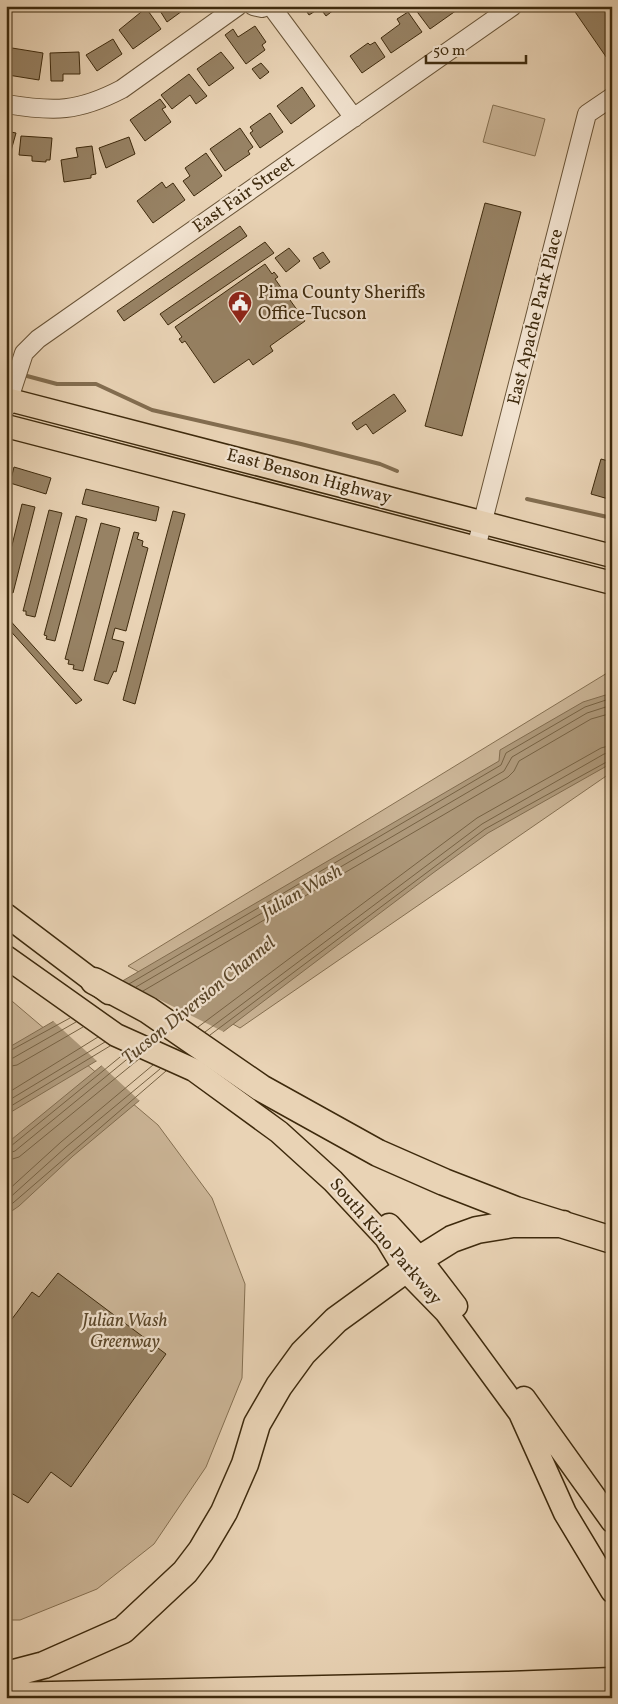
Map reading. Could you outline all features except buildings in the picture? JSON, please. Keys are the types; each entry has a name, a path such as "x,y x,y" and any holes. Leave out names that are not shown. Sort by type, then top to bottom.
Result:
{"highway":[{"path":"94,981 148,1010 203,1063 292,1106 378,1153 444,1182 516,1210 612,1240"},
{"path":"6,1675 44,1665 123,1630 185,1572 202,1551 224,1512 245,1464 257,1424 279,1386 303,1353 336,1320 452,1239 477,1230 513,1224 563,1224"},
{"path":"6,1696 497,1686 612,1681"}],"main road":[{"name":"East Benson Highway","path":"7,402 612,556"},
{"name":"East Benson Highway","path":"6,426 612,583"},
{"path":"6,916 94,981"},
{"name":"South Kino Parkway","path":"6,957 116,1035 203,1063 296,1147 461,1312 612,1522"},
{"name":"South Kino Parkway","path":"413,1265 520,1413 565,1513 612,1591"}],"street":[{"path":"6,104 46,110 73,108 103,99 122,89 238,6"},
{"path":"253,6 262,8 269,6 354,118"},
{"name":"East Fair Street","path":"7,402 24,353 38,339 513,6"},
{"name":"East Apache Park Place","path":"476,548 587,114 612,97"}],"green space":[{"path":"493,105 545,119 535,156 483,142"},
{"path":"612,670 612,772 240,1028 128,966"},
{"name":"Julian Wash Greenway","path":"6,996 158,1125 212,1198 245,1284 242,1378 206,1467 154,1544 97,1589 20,1620 6,1620"}],"water":[{"path":"612,693 612,763 488,833 433,873 207,1044 73,1156 19,1206 6,1215 6,1144 138,1036 6,1115 6,1049 499,761 500,750 583,702"}],"pier":[{"path":"120,980 226,1033 141,1102 100,1064 113,1053 98,1062 52,1020"}],"waterway":[{"path":"27,376 57,384 96,384 152,410 301,444 380,464 397,471"},
{"path":"527,499 612,518"}],"place":[{"name":"Pima County Sheriffs Office-Tucson","path":"240,324"}],"water label":[{"name":"Julian Wash","path":"302,892"},
{"name":"Tucson Diversion Channel","path":"199,1001"}]}
